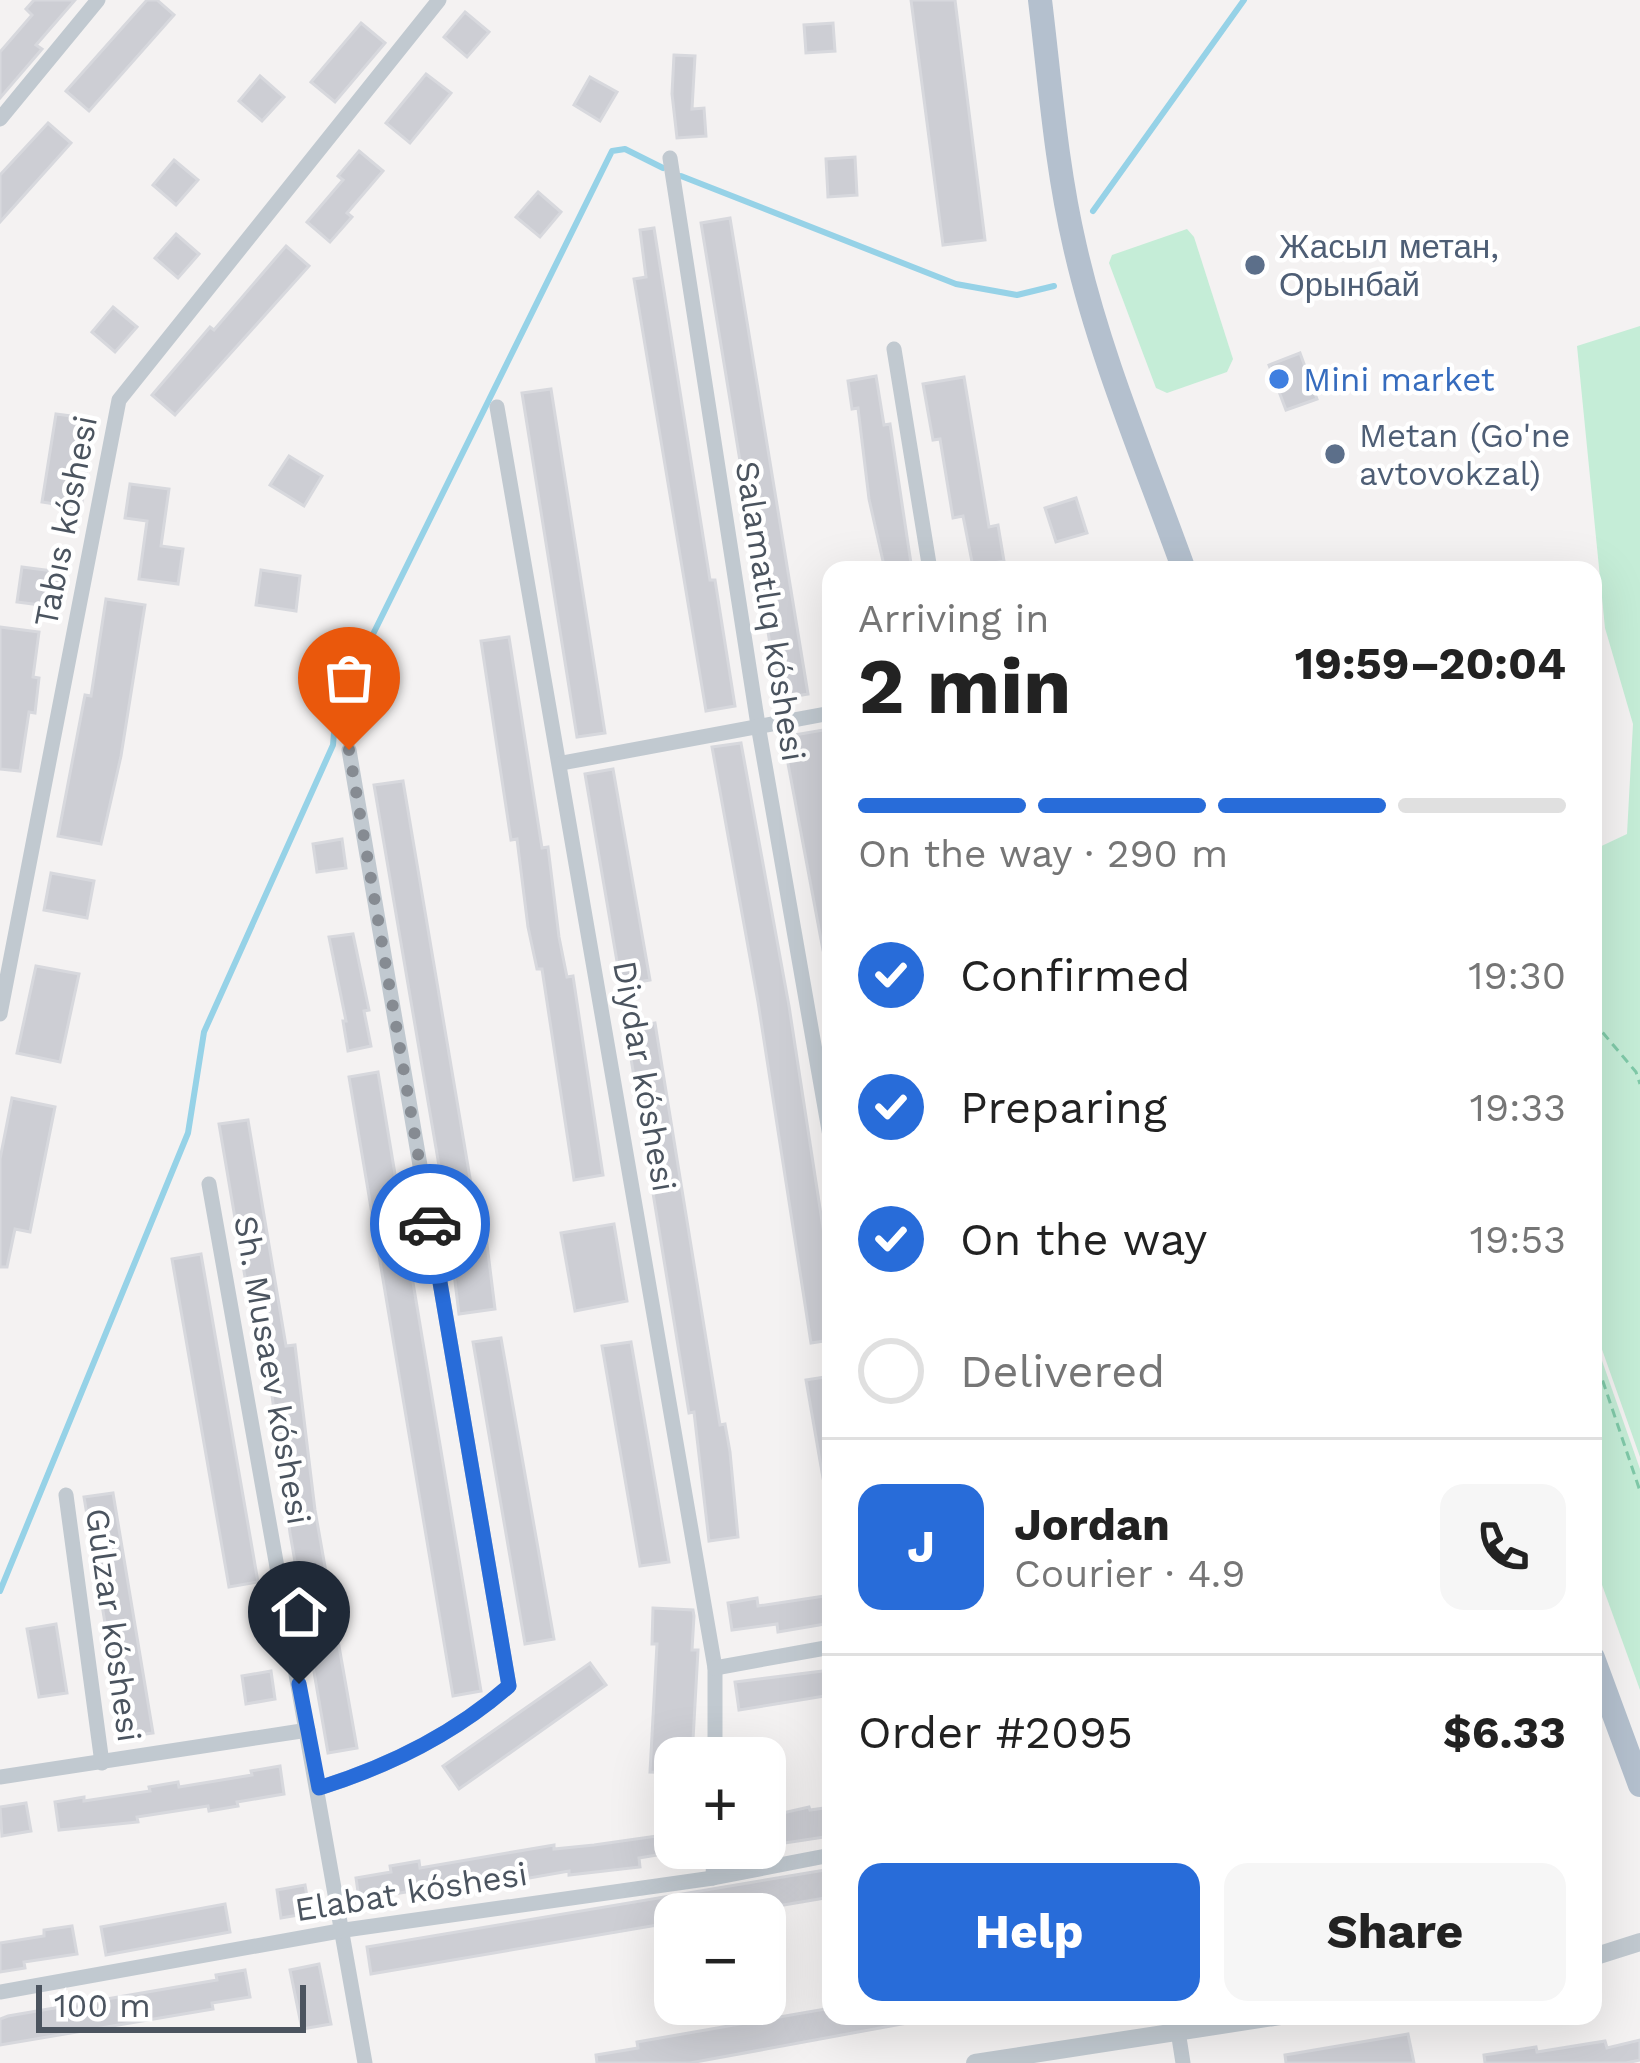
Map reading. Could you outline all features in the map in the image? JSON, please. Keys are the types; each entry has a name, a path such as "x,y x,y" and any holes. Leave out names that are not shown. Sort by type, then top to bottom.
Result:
{"main road":[{"path":"1040,0 1076,253 1181,561"},
{"path":"1602,1682 1640,1785"}],"street":[{"path":"0,119 98,0"},
{"name":"Tabıs kóshesi","path":"0,1014 119,400 439,0"},
{"name":"Salamatlıq kóshesi","path":"670,158 758,725 822,1091"},
{"path":"894,349 929,561"},
{"name":"Diydar kóshesi","path":"497,406 716,1667 715,1737"},
{"path":"562,763 822,714"},
{"path":"319,1788 369,1773 417,1750 477,1714 509,1686 349,750"},
{"name":"Sh. Musaev kóshesi","path":"209,1184 365,2063"},
{"name":"Gúlzar kóshesi","path":"66,1495 102,1763"},
{"path":"716,1667 822,1649"},
{"path":"0,1778 308,1730"},
{"name":"Elabat kóshesi","path":"0,1992 345,1930 713,1878 822,1857"},
{"path":"713,1869 713,1878"},
{"path":"1602,1954 1640,1942"},
{"path":"975,2063 1219,2025"},
{"path":"1178,2031 1183,2063"}],"path":[{"path":"1602,1032 1636,1072 1640,1084"},
{"path":"1602,1379 1640,1491"}],"green space":[{"path":"1187,229 1194,237 1233,359 1227,372 1167,393 1156,388 1109,263 1112,255"},
{"path":"1640,326 1640,1457 1602,1349 1602,846 1627,834 1633,724 1605,628 1602,561 1598,561 1577,346"},
{"path":"1602,1361 1640,1469 1640,1690 1602,1585"}],"building":[{"path":"34,0 75,0 36,45 42,49 0,98 0,52 32,15 26,9"},
{"path":"147,0 157,0 174,15 89,111 66,91"},
{"path":"911,0 955,0 985,240 943,245"},
{"path":"465,12 489,32 467,57 444,37"},
{"path":"361,23 385,43 335,102 311,82"},
{"path":"833,23 835,51 806,53 804,25"},
{"path":"674,55 695,56 692,109 704,108 706,136 677,138"},
{"path":"426,74 451,93 410,143 386,123"},
{"path":"260,76 284,97 262,121 239,101"},
{"path":"590,77 617,92 600,121 574,105"},
{"path":"48,123 71,143 0,222 0,175"},
{"path":"359,151 383,171 347,213 352,217 330,242 307,222 343,180 338,176"},
{"path":"855,157 857,195 828,197 826,159"},
{"path":"174,160 198,180 176,205 153,185"},
{"path":"538,192 561,212 540,237 516,217"},
{"path":"730,218 808,694 779,699 701,223"},
{"path":"654,228 735,706 706,711 634,279 646,277 640,230"},
{"path":"176,234 199,254 178,278 155,258"},
{"path":"286,246 309,266 175,415 152,395"},
{"path":"113,307 137,327 115,352 92,332"},
{"path":"1300,353 1317,399 1286,410 1269,365"},
{"path":"876,376 884,425 890,424 911,561 883,561 869,499 858,408 852,409 848,381"},
{"path":"964,377 989,527 998,525 1004,561 972,561 963,516 953,518 940,439 933,440 923,384"},
{"path":"551,389 605,733 577,737 522,393"},
{"path":"56,414 95,419 81,508 42,502"},
{"path":"289,456 322,476 304,506 270,485"},
{"path":"130,484 169,489 161,546 183,549 178,584 139,579 147,521 125,518"},
{"path":"1076,498 1087,533 1056,542 1045,508"},
{"path":"22,567 61,572 56,607 17,602"},
{"path":"261,570 300,576 296,611 256,605"},
{"path":"106,599 145,605 121,756 101,844 58,836 85,695 91,696"},
{"path":"0,627 39,632 33,677 39,678 35,713 29,712 20,771 0,769"},
{"path":"509,637 542,848 548,847 567,977 573,976 603,1175 574,1180 542,969 537,969 528,927 517,839 511,840 481,641"},
{"path":"822,730 822,945 783,737"},
{"path":"741,743 822,1221 822,1341 811,1343 712,747"},
{"path":"613,769 650,980 621,985 585,774"},
{"path":"403,781 472,1190 444,1195 374,785"},
{"path":"342,839 346,868 317,872 313,844"},
{"path":"51,873 94,881 87,918 44,910"},
{"path":"353,934 369,1010 364,1011 371,1046 348,1051 329,937"},
{"path":"36,966 79,974 60,1062 17,1053"},
{"path":"655,1023 720,1425 725,1424 730,1452 738,1537 709,1541 694,1412 689,1413 626,1028"},
{"path":"378,1072 481,1691 453,1696 349,1077"},
{"path":"12,1098 55,1107 30,1232 15,1229 7,1267 0,1267 0,1159"},
{"path":"248,1120 286,1346 295,1345 315,1510 357,1748 328,1753 290,1533 264,1334 255,1336 219,1124"},
{"path":"484,1220 495,1309 459,1314 448,1224"},
{"path":"614,1224 627,1301 575,1311 561,1233"},
{"path":"201,1254 258,1582 229,1587 172,1259"},
{"path":"501,1338 554,1639 525,1644 473,1342"},
{"path":"631,1342 669,1562 640,1566 602,1346"},
{"path":"822,1377 822,1472 806,1380"},
{"path":"113,1493 153,1733 124,1737 84,1497"},
{"path":"822,1596 822,1625 778,1632 777,1624 732,1630 728,1603 757,1598 758,1606"},
{"path":"653,1608 693,1610 692,1650 698,1650 693,1737 654,1737 654,1772 650,1772 657,1644 652,1644"},
{"path":"56,1624 67,1693 39,1697 27,1629"},
{"path":"590,1663 606,1685 459,1789 443,1766"},
{"path":"271,1671 275,1699 246,1704 242,1676"},
{"path":"822,1671 822,1696 739,1710 735,1682"},
{"path":"280,1766 284,1794 209,1811 208,1806 137,1817 138,1822 59,1830 55,1802 150,1791 149,1787 178,1782 179,1787"},
{"path":"26,1803 31,1831 2,1836 0,1807"},
{"path":"822,1808 822,1837 786,1843 786,1812"},
{"path":"654,1836 654,1856 639,1858 640,1867 569,1875 569,1871 438,1894 436,1887 388,1895 389,1901 360,1906 356,1878 391,1872 390,1866 419,1861 420,1868 554,1845 554,1849"},
{"path":"822,1871 822,1899 786,1905 786,1893 688,1893"},
{"path":"305,1885 310,1913 281,1918 277,1890"},
{"path":"654,1899 654,1926 371,1974 367,1947"},
{"path":"225,1904 230,1932 106,1955 101,1927"},
{"path":"72,1926 77,1954 24,1962 25,1968 0,1972 0,1943"},
{"path":"319,1964 331,2024 302,2029 290,1970"},
{"path":"245,1970 250,1997 212,2003 213,2009 0,2045 0,2019 8,2016 217,1980 216,1975"},
{"path":"822,2010 822,2025 896,2025 690,2063 597,2063 596,2055 638,2048 637,2042 734,2025 786,2025 786,2016"},
{"path":"1408,2034 1414,2063 1286,2063 1285,2055"},
{"path":"1640,2040 1640,2060 1626,2063 1485,2063 1484,2055 1605,2041 1607,2048"}],"waterway":[{"path":"1093,211 1244,0"},
{"path":"0,1591 188,1133 204,1032 333,745 336,709 612,151 625,149 663,168"},
{"path":"681,176 956,284 1017,295 1054,286"}],"way so far":[{"path":"349,750 430,1224"}],"place":[{"name":"Жасыл метан, Орынбай","path":"1255,265"},
{"name":"Mini market","path":"1279,379"},
{"name":"Metan (Go'ne avtovokzal)","path":"1335,454"}],"route":[{"path":"299,1684 319,1788 369,1773 417,1750 477,1714 509,1686 430,1224"}]}
